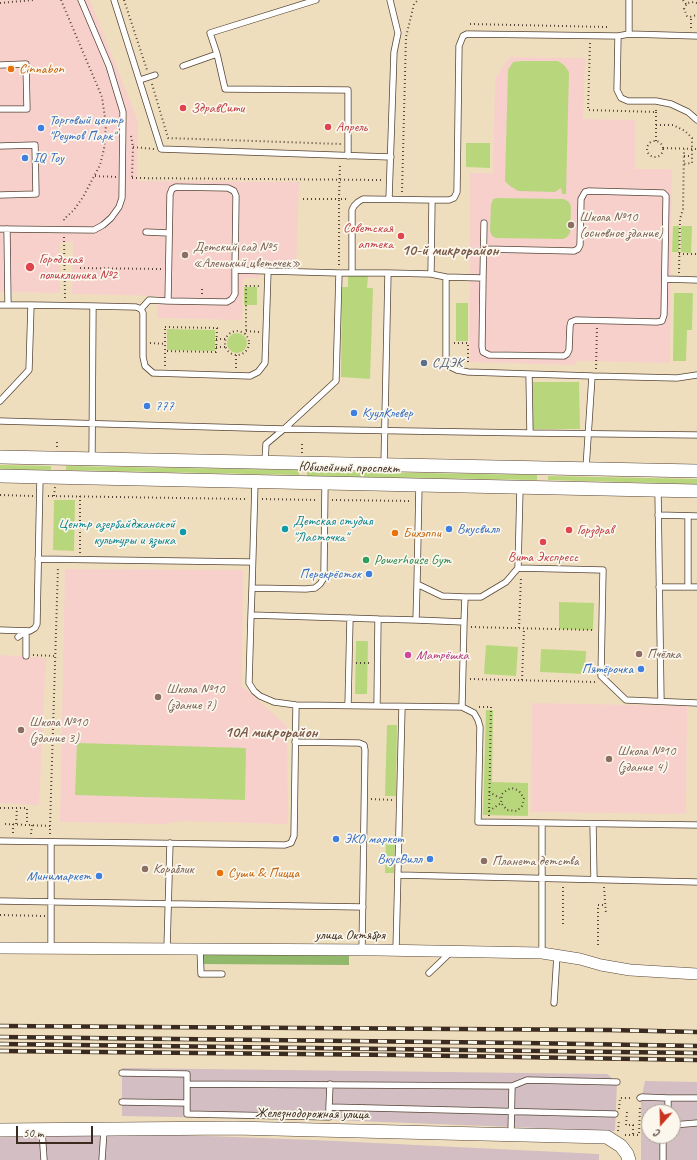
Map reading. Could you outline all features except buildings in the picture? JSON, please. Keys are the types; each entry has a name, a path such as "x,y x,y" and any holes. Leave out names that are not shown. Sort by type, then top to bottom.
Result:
{"street":[{"name":"Юбилейный проспект","path":"0,458 697,471"},
{"name":"Юбилейный проспект","path":"0,476 697,492"},
{"name":"улица Октября","path":"0,948 200,948 542,953 580,959 601,965 630,970 697,974"},
{"name":"Железнодорожная улица","path":"0,1130 234,1128 606,1137 615,1141 620,1140"},
{"path":"620,1140 629,1160"}],"lane":[{"path":"0,229 94,230 111,218 119,207 122,198 124,112 109,66 80,0"},
{"path":"114,0 161,149 391,157"},
{"path":"316,0 210,33 217,54 225,89 348,90 348,156"},
{"path":"389,200 394,52 398,32 390,0"},
{"path":"628,34 629,0"},
{"path":"352,273 352,210 358,202 363,200 449,200 454,198 457,192 459,46 463,36 474,33 694,36"},
{"path":"618,36 618,90 620,98 628,101 656,101 671,104 688,112 697,120"},
{"path":"183,66 217,54"},
{"path":"0,65 26,64 27,109 0,109"},
{"path":"140,80 152,76"},
{"path":"0,146 34,145 36,194 0,195"},
{"path":"141,309 149,300 168,301 227,302 232,298 235,294 236,196 234,191 228,188 176,187 172,189 170,194 168,301"},
{"path":"484,223 483,352 489,355 564,356 569,350 571,322 576,320 657,322 662,320 664,315 666,196 659,192 585,192 581,199 580,245 578,249 574,251 484,249"},
{"path":"431,274 432,200"},
{"path":"7,229 8,305"},
{"path":"146,232 170,233"},
{"path":"235,270 431,274 446,277 483,278"},
{"path":"141,309 143,313 142,357 146,366 153,373 254,375 262,368 266,358 268,271"},
{"path":"265,463 266,444 336,381 339,272"},
{"path":"384,465 388,274"},
{"path":"446,277 446,357 449,366 457,370 468,372 676,378 697,375"},
{"path":"665,279 697,280"},
{"path":"0,305 136,307 141,309"},
{"path":"0,401 29,370 31,305"},
{"path":"92,459 93,306"},
{"path":"529,374 530,433"},
{"path":"586,469 592,376"},
{"path":"0,421 284,429 697,435"},
{"path":"0,630 30,631 35,628 37,624 40,477"},
{"path":"255,482 249,683 258,698 296,705 462,707 474,713 480,727 478,822 697,825"},
{"path":"252,588 306,589 315,588 320,584 324,578 325,483"},
{"path":"416,620 419,485"},
{"path":"417,584 442,596 482,597 506,582 519,568 520,488"},
{"path":"658,491 661,701"},
{"path":"658,515 697,516"},
{"path":"688,516 688,587"},
{"path":"38,559 252,562"},
{"path":"519,568 603,570 601,676 626,700 697,702"},
{"path":"659,587 697,587"},
{"path":"462,707 465,597"},
{"path":"251,615 416,620 464,625"},
{"path":"348,706 350,618"},
{"path":"377,706 378,619"},
{"path":"18,637 26,631"},
{"path":"26,631 26,655"},
{"path":"0,841 285,845 291,843 294,836 296,705"},
{"path":"396,950 402,706"},
{"path":"295,742 358,743 364,745 362,950"},
{"path":"542,823 542,953"},
{"path":"593,824 594,879"},
{"path":"50,842 51,949"},
{"path":"167,948 170,843"},
{"path":"398,875 697,882"},
{"path":"0,901 363,907"},
{"path":"200,948 201,974 222,974"},
{"path":"429,973 452,951"},
{"path":"554,1003 557,955"},
{"path":"122,1073 187,1074 187,1114 329,1117 330,1084"},
{"path":"187,1084 512,1086 527,1080 617,1082"},
{"path":"511,1135 512,1086"},
{"path":"640,1098 697,1098"},
{"path":"668,1098 668,1104"},
{"path":"122,1102 187,1103"},
{"path":"329,1107 617,1113"},
{"path":"681,1124 697,1123"},
{"path":"42,1130 44,1160"},
{"path":"102,1160 104,1130"},
{"path":"663,1144 663,1160"}],"path":[{"path":"0,3 34,0"},
{"path":"61,0 102,97 106,125 104,149 100,166 83,197 74,210 64,219 64,229"},
{"path":"124,0 152,76 168,138 348,145"},
{"path":"402,200 406,37 414,4 418,0"},
{"path":"683,0 686,4"},
{"path":"697,3 694,1 690,2 686,4 684,9 684,13 687,16 697,16"},
{"path":"691,17 694,36"},
{"path":"470,24 608,27"},
{"path":"656,112 656,141"},
{"path":"656,125 673,124 685,131 692,138 692,164 683,164"},
{"path":"656,141 662,144 663,148 661,154 658,156 651,155 648,153 647,149 650,143 656,141"},
{"path":"133,147 161,149"},
{"path":"663,148 697,149"},
{"path":"679,279 680,219 683,209 684,149"},
{"path":"339,272 340,156"},
{"path":"684,156 692,156"},
{"path":"132,178 390,180"},
{"path":"303,199 363,200"},
{"path":"64,236 65,306"},
{"path":"680,254 697,254"},
{"path":"80,268 169,269"},
{"path":"267,332 245,333 234,331 229,334 226,340 226,347 231,354 236,355 245,352 248,349 249,340 245,333 246,286 268,287"},
{"path":"596,361 597,321"},
{"path":"165,351 216,352 217,328 165,327 165,344 165,351 165,374"},
{"path":"454,336 454,343 468,343 468,372"},
{"path":"216,339 226,340"},
{"path":"142,343 165,344"},
{"path":"216,347 226,347"},
{"path":"236,355 236,375"},
{"path":"0,495 418,501"},
{"path":"79,560 80,496"},
{"path":"50,842 58,560"},
{"path":"518,628 519,568"},
{"path":"464,625 602,630"},
{"path":"522,680 524,628"},
{"path":"26,655 55,656"},
{"path":"349,662 377,664"},
{"path":"463,679 607,682"},
{"path":"510,788 515,789 522,794 524,800 522,806 515,811 507,810 501,803 500,798 504,792 510,788"},
{"path":"489,792 500,798"},
{"path":"364,799 399,800"},
{"path":"489,812 501,803"},
{"path":"0,808 27,808 27,825"},
{"path":"16,824 18,808"},
{"path":"5,824 50,826"},
{"path":"563,924 564,879"},
{"path":"603,880 606,914"},
{"path":"598,945 598,905 606,905"},
{"path":"0,916 51,916"},
{"path":"617,1113 620,1098 640,1098 639,1135 633,1135 633,1125 626,1125 627,1112"},
{"path":"619,1120 620,1140"}],"shaded area":[{"path":"0,0 90,0 138,121 137,181 299,182 296,266 259,266 259,278 243,278 242,320 157,318 158,296 72,294 73,242 60,242 60,293 0,292"},
{"name":"Школа №10 (основное здание)","path":"510,57 585,58 583,119 635,120 635,169 672,169 670,363 579,361 573,365 470,362 470,173 493,173 495,78"},
{"name":"Школа №10 (здание 7)","path":"65,569 243,570 242,686 287,726 288,824 182,821 167,824 60,822"},
{"name":"Школа №10 (здание 3)","path":"0,655 46,658 39,805 0,803"},
{"name":"Школа №10 (здание 4)","path":"532,703 687,706 686,814 531,812"},
{"path":"122,1068 607,1074 617,1082 615,1131 332,1120 122,1116"},
{"path":"645,1081 697,1082 697,1160 641,1160 641,1144 681,1144 681,1104 641,1104"},
{"path":"182,1135 599,1154 599,1160 0,1160 0,1136"}],"green space":[{"path":"558,61 564,65 569,72 566,194 562,194 561,188 555,192 518,191 505,181 508,70 513,62"},
{"path":"466,143 490,143 490,168 466,167"},
{"path":"493,199 564,199 569,202 571,207 570,233 563,239 496,238 492,236 490,231 491,205"},
{"path":"673,226 679,226 679,252 672,252"},
{"path":"681,226 692,226 691,253 681,252"},
{"path":"348,276 368,276 367,288 373,288 370,379 341,377 342,287 348,287"},
{"path":"244,287 257,287 257,305 244,305"},
{"path":"674,293 693,293 692,330 687,330 686,361 673,361"},
{"path":"456,303 468,303 468,341 456,341"},
{"path":"167,329 215,330 215,351 167,350"},
{"path":"233,333 241,333 247,339 247,347 241,353 233,353 227,347 227,339"},
{"path":"533,382 579,382 580,429 533,429"},
{"path":"0,465 51,466 51,470 0,469"},
{"path":"66,466 299,470 299,475 66,470"},
{"path":"307,471 537,475 537,480 307,476"},
{"path":"548,476 697,479 697,484 548,480"},
{"path":"54,500 75,500 74,551 53,550"},
{"path":"559,602 594,603 593,630 559,629"},
{"path":"356,641 368,641 367,694 355,694"},
{"path":"486,645 518,647 516,676 484,674"},
{"path":"541,649 586,651 585,674 540,672"},
{"path":"486,710 493,710 492,782 528,783 528,816 483,815"},
{"path":"387,725 397,725 396,796 385,796"},
{"path":"77,743 246,748 245,800 75,795"},
{"path":"386,840 395,841 394,873 385,873"},
{"path":"202,954 349,955 349,965 201,964"}],"railway":[{"path":"0,1026 610,1030 697,1032"},
{"path":"0,1037 697,1046"},
{"path":"0,1044 697,1053"},
{"path":"0,1051 697,1060"}],"place":[{"name":"Cinnabon","path":"11,69"},
{"name":"ЗдравСити","path":"183,108"},
{"name":"Апрель","path":"328,127"},
{"name":"Торговый центр \"Реутов Парк\"","path":"41,128"},
{"name":"IQ Toy","path":"25,158"},
{"name":"Школа №10 (основное здание)","path":"571,225"},
{"name":"Советская аптека","path":"401,236"},
{"name":"Детский сад №5 «Аленький цветочек»","path":"185,255"},
{"name":"Городская поликлиника №2","path":"30,267"},
{"name":"СДЭК","path":"424,363"},
{"name":"777","path":"147,406"},
{"name":"КуулКлевер","path":"354,413"},
{"name":"Детская студия \"Ласточка\"","path":"285,529"},
{"name":"Вкусвилл","path":"449,529"},
{"name":"Горздрав","path":"569,530"},
{"name":"Центр азербайджанской культуры и языка","path":"183,532"},
{"name":"Бихэппи","path":"395,533"},
{"name":"Вита Экспресс","path":"543,542"},
{"name":"Powerhouse Gym","path":"366,560"},
{"name":"Перекрёсток","path":"369,574"},
{"name":"Пчёлка","path":"639,654"},
{"name":"Матрёшка","path":"408,655"},
{"name":"Пятёрочка","path":"641,669"},
{"name":"Школа №10 (здание 7)","path":"158,697"},
{"name":"Школа №10 (здание 3)","path":"21,730"},
{"name":"Школа №10 (здание 4)","path":"609,759"},
{"name":"ЭКО маркет","path":"336,839"},
{"name":"ВкусВилл","path":"430,859"},
{"name":"Планета детства","path":"484,861"},
{"name":"Кораблик","path":"145,869"},
{"name":"Суши & Пицца","path":"220,873"},
{"name":"Минимаркет","path":"99,876"}],"district":[{"name":"10-й микрорайон","path":"450,251"},
{"name":"10А микрорайон","path":"271,733"}]}
